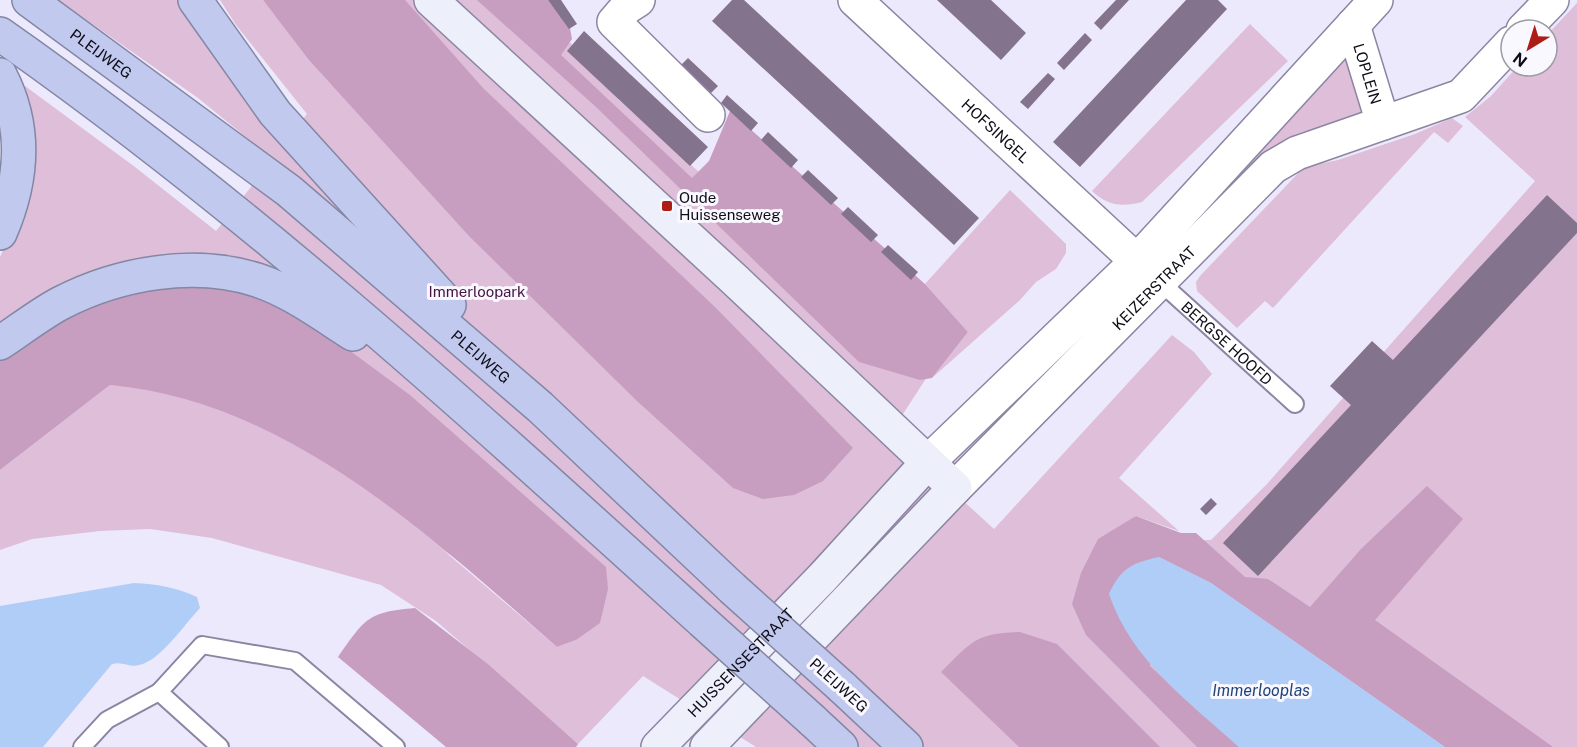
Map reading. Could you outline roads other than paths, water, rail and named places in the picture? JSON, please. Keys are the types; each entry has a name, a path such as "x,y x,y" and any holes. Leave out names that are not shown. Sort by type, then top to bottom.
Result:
{"highway":[{"name":"PLEIJWEG","path":"29,0 289,191 540,407 732,588 906,747"},
{"path":"195,0 275,112 540,407"},
{"path":"0,34 144,138 457,398 841,747"},
{"path":"0,75 9,93 19,129 20,163 15,193 0,233"},
{"path":"0,343 62,303 122,279 197,270 222,273 258,280 310,307 457,398"}],"street":[{"path":"431,0 735,280 955,488"},
{"path":"638,0 627,7 614,22 708,115"},
{"name":"HOFSINGEL","path":"855,0 1148,271"},
{"name":"KEIZERSTRAAT","path":"707,747 955,488 1148,271 1376,0"},
{"path":"1535,18 1552,0"},
{"name":"LOPLEIN","path":"1353,25 1383,123"},
{"name":"KEIZERSTRAAT","path":"822,577 927,463 1148,271 1273,167 1297,153 1461,96 1499,56"},
{"name":"HUISSENSESTRAAT","path":"658,747 822,577"}],"lane":[{"name":"BERGSE HOOFD","path":"1148,271 1295,404"},
{"path":"81,747 107,720 159,692 202,645 296,661 396,747"},
{"path":"159,692 220,747"}],"water":[{"name":"Immerlooplas","path":"1159,557 1211,583 1445,747 1239,747 1182,696 1147,660 1119,618 1109,594 1113,585 1123,572 1134,564"},
{"path":"134,583 166,587 197,597 200,608 155,657 136,666 112,664 43,747 0,747 0,606"}],"place":[{"name":"Oude Huissenseweg","path":"667,206"}],"park label":[{"name":"Immerloopark","path":"477,291"}]}
